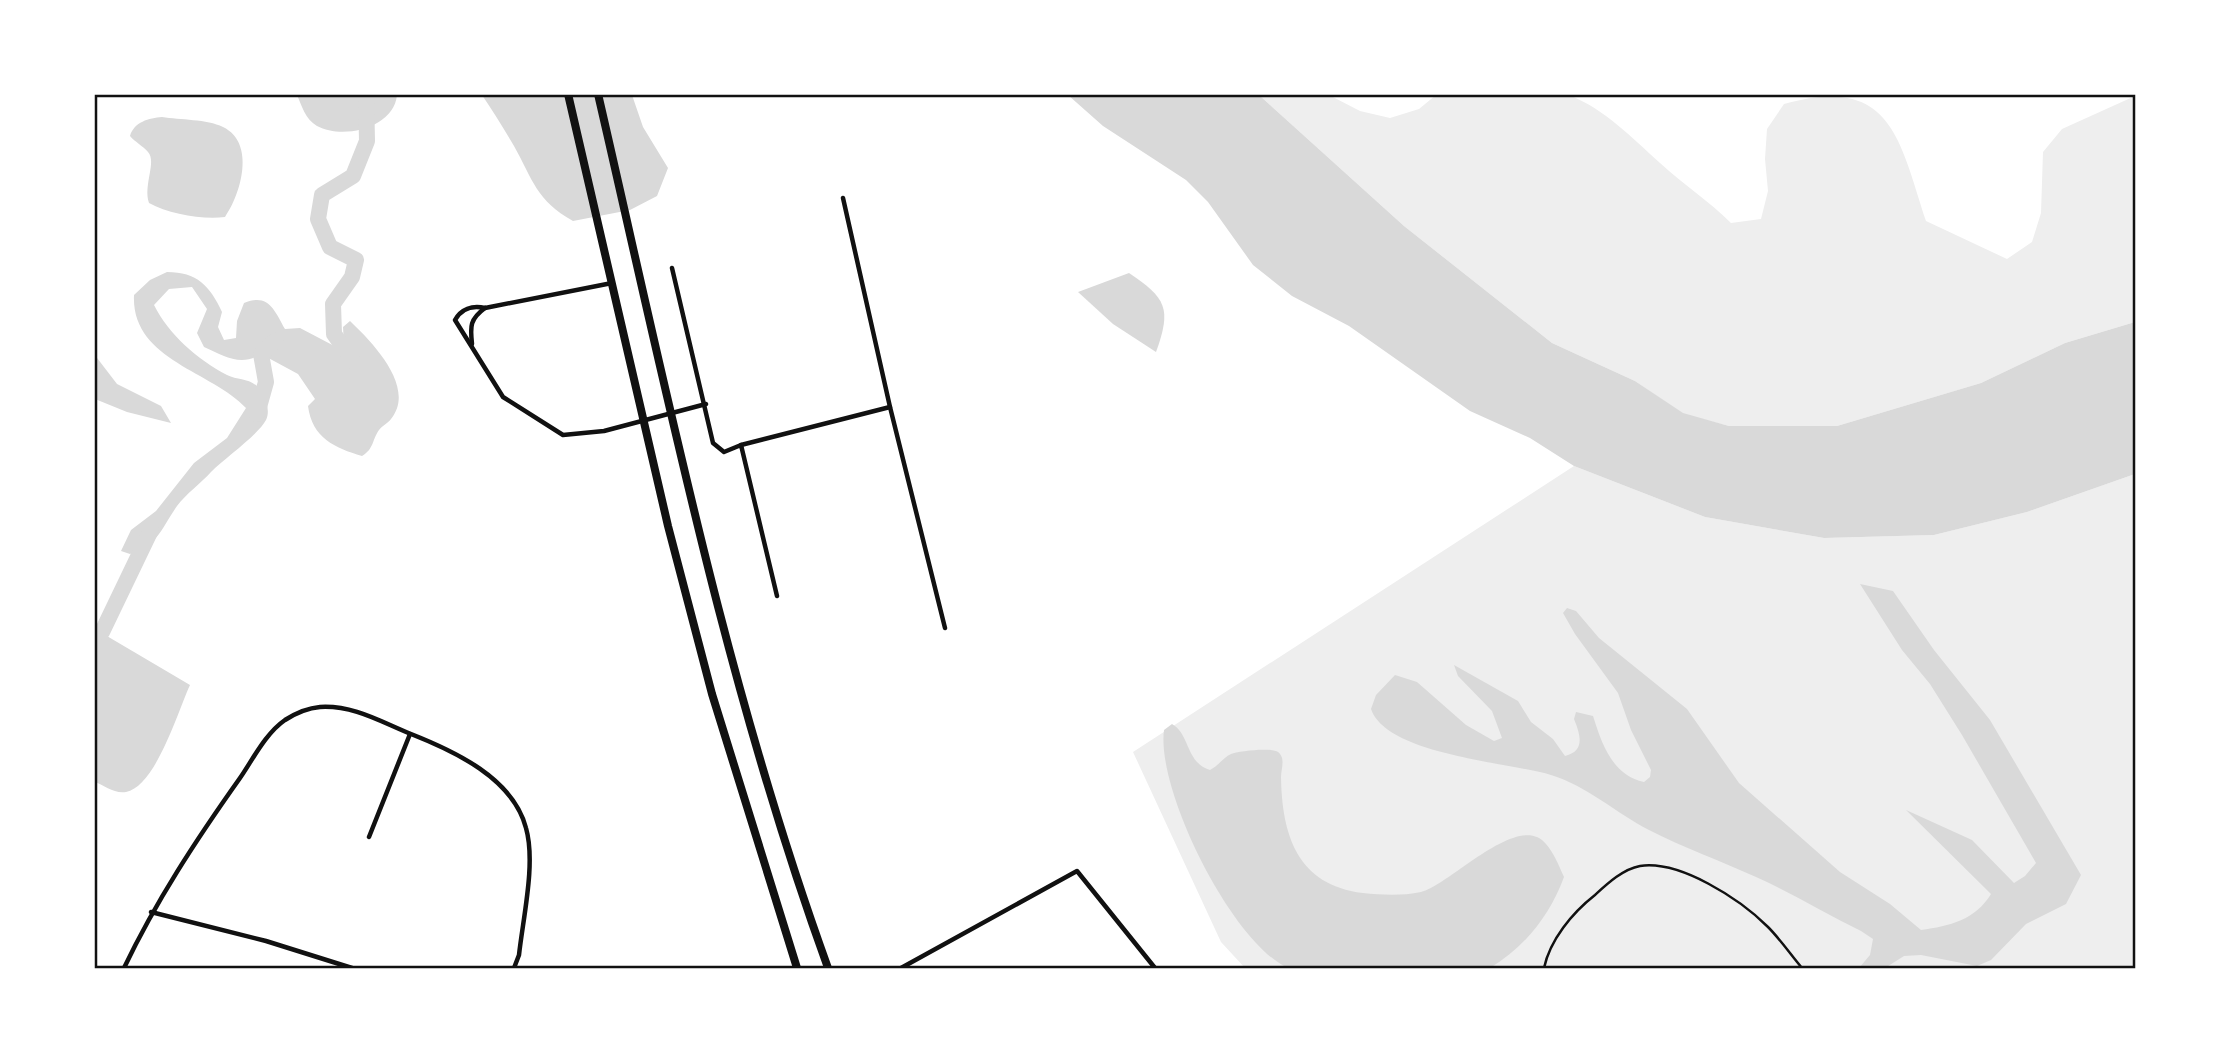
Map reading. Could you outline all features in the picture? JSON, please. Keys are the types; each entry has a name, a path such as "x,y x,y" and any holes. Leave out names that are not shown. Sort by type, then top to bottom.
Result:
{"highway":[{"path":"568,94 668,526 712,694 797,968"},
{"path":"598,94 696,524 737,685 795,877 828,968"}],"street":[{"path":"843,198 890,407 945,628"},
{"path":"672,268 713,443 724,452 741,445 890,407"},
{"path":"472,344 470,325 473,316 485,308 612,283"},
{"path":"485,308 477,306 464,310 455,320 503,397 563,435 604,431 706,404"},
{"path":"741,445 777,596"},
{"path":"124,968 151,912 191,847 282,722 299,712 319,707 344,709 374,717 439,744 502,787 526,827 530,849 519,955 514,968"},
{"path":"369,837 385,803 410,734"},
{"path":"901,968 1077,871 1155,968"},
{"path":"151,912 266,941 352,968"}],"lane":[{"path":"1544,968 1548,949 1589,899 1619,876 1639,866 1670,867 1718,890 1770,928 1802,968"}],"shaded area":[{"path":"297,95 397,95 387,116 377,123 366,128 340,132 313,123 304,112"},
{"path":"482,95 632,95 643,127 668,168 657,196 630,210 573,221 543,197"},
{"path":"1068,95 1259,95 1404,226 1552,343 1635,381 1683,413 1729,426 1837,426 1981,383 2065,343 2135,322 2135,474 2027,512 1934,535 1824,538 1705,517 1574,466 1530,438 1470,411 1349,326 1292,296 1253,265 1208,202 1186,180 1103,126"},
{"path":"1259,95 1329,95 1360,111 1390,118 1419,109 1436,95 1569,95 1595,108 1618,125 1731,223 1761,219 1768,191 1765,159 1767,129 1784,104 1820,97 1848,98 1869,106 1885,120 1907,163 1926,221 2007,259 2032,242 2041,213 2043,152 2062,129 2135,96 2135,322 2065,343 1981,383 1837,426 1729,426 1683,414 1635,381 1552,343 1404,226"},
{"path":"162,117 209,122 223,127 233,135 242,156 242,169 236,195 225,217 186,215 149,203 150,156 130,136 138,124"},
{"path":"167,272 194,278 213,295 222,312 218,327 224,340 236,338 237,321 244,303 252,300 269,305 285,329 300,328 340,349 344,345 343,327 350,321 369,340 388,366 399,393 398,406 391,419 379,430 369,450 362,456 334,445 314,426 308,406 315,399 298,374 261,354 239,360 204,347 197,333 207,309 192,287 169,289 154,305 168,326 205,362 227,375 257,386 268,412 262,426 177,506 154,540 130,554 121,551 131,530 156,511 194,463 227,438 246,408 231,395 159,350 145,335 137,317 134,295 150,280"},
{"path":"1129,273 1151,290 1162,305 1164,325 1156,352 1113,324 1078,292"},
{"path":"94,354 117,384 161,406 171,423 127,412 95,399"},
{"path":"1574,466 1705,517 1824,538 1934,535 2027,512 2135,474 2135,968 1245,968 1221,942 1133,752"},
{"path":"1860,584 1893,591 1934,650 1990,720 2081,875 2066,904 2026,924 1991,960 1977,966 1921,955 1904,956 1885,968 1859,968 1870,955 1873,939 1861,931 1769,883 1649,830 1564,780 1532,770 1424,747 1400,737 1382,725 1371,709 1376,695 1395,675 1417,682 1466,725 1494,741 1502,738 1492,711 1458,676 1454,665 1518,701 1531,722 1553,739 1565,756 1572,754 1579,746 1574,719 1576,712 1593,716 1600,737 1616,765 1624,773 1644,782 1650,777 1651,770 1631,730 1618,693 1563,613 1567,608 1576,611 1599,638 1687,709 1739,783 1840,872 1890,904 1921,930 1942,926 1969,916 1985,903 1991,894 1906,810 1972,840 2014,883 2025,876 2036,863 1930,684 1902,650"},
{"path":"95,629 190,685 156,762 137,787 126,792 113,791 95,782"},
{"path":"1172,724 1182,734 1196,761 1210,770 1228,755 1235,753 1262,750 1278,752 1282,760 1282,798 1290,837 1308,868 1322,880 1341,888 1385,895 1421,892 1434,887 1502,842 1519,836 1534,836 1546,844 1564,877 1535,929 1503,960 1490,968 1288,968 1266,953 1244,929 1222,898 1202,862 1172,789 1165,756 1164,730"}],"waterway":[{"path":"353,361 334,334 333,304 352,277 356,260 330,247 318,219 322,195 353,176 367,141 366,94"},
{"path":"257,414 266,382 261,354 276,340"},
{"path":"102,632 151,530"}]}
